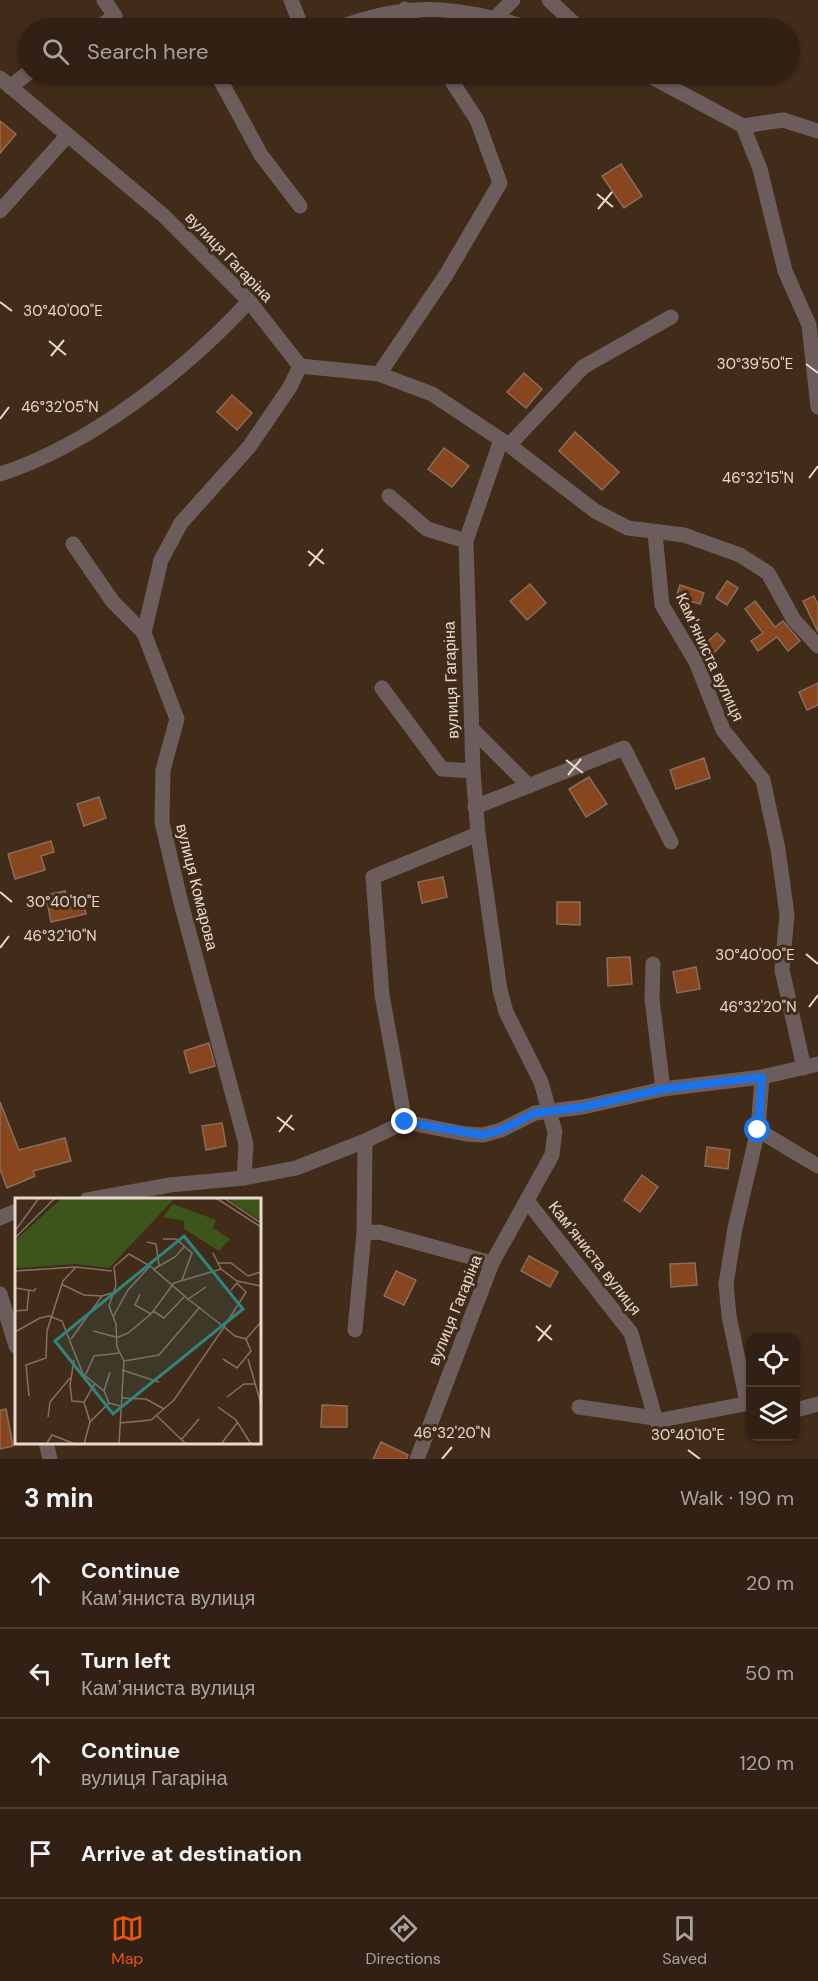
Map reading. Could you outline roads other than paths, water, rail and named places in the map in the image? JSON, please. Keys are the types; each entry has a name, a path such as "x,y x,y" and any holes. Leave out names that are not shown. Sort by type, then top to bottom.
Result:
{"street":[{"path":"104,0 115,16 112,18"},
{"path":"291,0 298,18"},
{"path":"373,18 405,9 439,9 495,18 513,0"},
{"path":"549,0 568,18"},
{"path":"405,9 411,18"},
{"name":"вулиця Гагаріна","path":"5,82 164,216 249,301 300,366"},
{"path":"222,84 261,154 300,206"},
{"path":"379,375 446,275 500,183 477,120 454,84"},
{"path":"664,84 742,126 783,120 818,131"},
{"path":"742,126 760,170 785,271 809,324 818,407"},
{"path":"0,211 67,136"},
{"path":"0,474 36,462 118,413 185,363 249,301"},
{"path":"505,442 583,367 671,317"},
{"path":"144,633 161,560 180,523 249,447 290,387 300,366 379,375 432,394 505,442 595,511 628,528 684,535 740,555 768,573 794,620 818,646"},
{"name":"вулиця Гагаріна","path":"417,1459 492,1263 528,1202 552,1155 555,1132 541,1082 506,1012 500,990 475,807 466,541 505,442"},
{"path":"389,496 427,529 466,541"},
{"name":"Камʼяниста вулиця","path":"655,533 662,605 696,662 723,730 763,780 778,849 787,915 782,970 811,1066 762,1077 663,1089"},
{"path":"73,544 113,602 144,633"},
{"name":"вулиця Комарова","path":"144,633 177,719 163,770 162,822 181,903 246,1144 244,1178"},
{"path":"382,688 442,769 473,771"},
{"path":"471,728 529,786"},
{"path":"475,807 624,748 671,842"},
{"path":"405,1122 382,995 374,877 478,834"},
{"path":"98,1198 171,1185 244,1178 296,1168 365,1141 405,1122 483,1135 501,1130 535,1113 583,1107 663,1089 652,999 653,964"},
{"path":"746,1389 729,1316 726,1284 735,1228 758,1130 762,1077"},
{"path":"758,1130 818,1166"},
{"path":"355,1330 364,1233 365,1141"},
{"name":"Камʼяниста вулиця","path":"528,1202 631,1333 655,1418"},
{"path":"0,1218 15,1211"},
{"path":"364,1233 379,1232 492,1263"},
{"path":"0,1294 15,1343"},
{"path":"579,1407 655,1418 656,1421 746,1403"},
{"path":"800,1409 818,1404"},
{"path":"46,1444 50,1459"}]}
